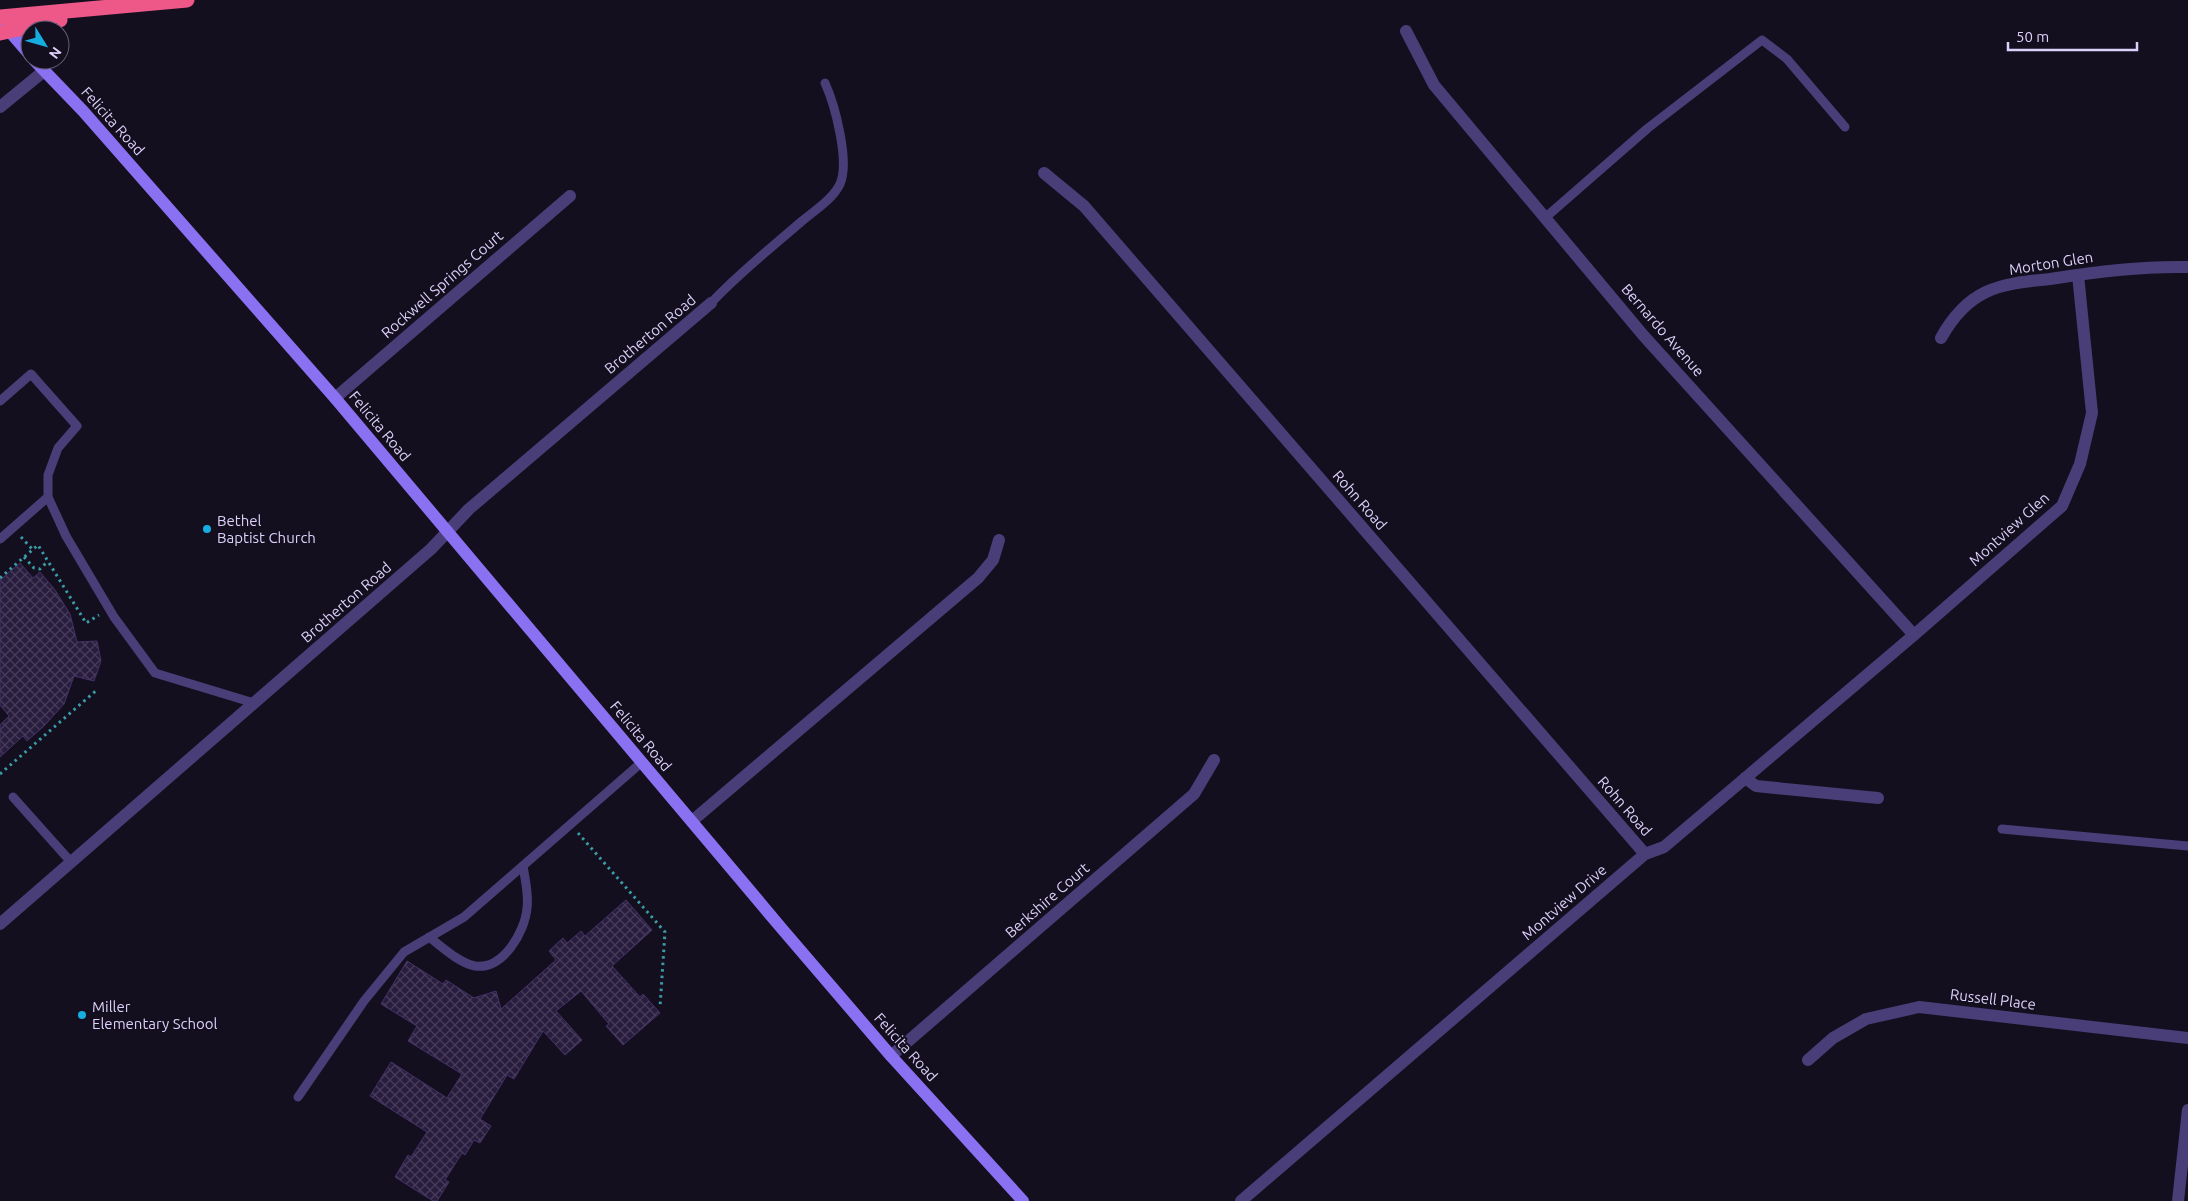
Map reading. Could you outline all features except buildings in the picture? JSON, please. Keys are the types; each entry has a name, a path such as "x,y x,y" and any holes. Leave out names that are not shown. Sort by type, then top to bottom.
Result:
{"highway":[{"path":"0,18 187,0"},
{"path":"0,33 120,7"}],"main road":[{"path":"0,18 20,43"},
{"name":"Felicita Road","path":"44,71 83,111 335,398 892,1056 1022,1201"}],"street":[{"name":"Bernardo Avenue","path":"1406,31 1434,85 1643,335 1914,635"},
{"path":"0,107 44,71"},
{"name":"Rohn Road","path":"1044,173 1084,206 1645,854"},
{"name":"Rockwell Springs Court","path":"335,398 570,196"},
{"name":"Morton Glen","path":"1941,338 1951,320 1968,302 1988,291 2024,282 2117,270 2188,267"},
{"name":"Montview Glen","path":"1914,635 2062,506 2080,464 2092,413 2078,275"},
{"name":"Brotherton Road","path":"0,924 431,549 468,509 712,303"},
{"path":"692,821 978,578 993,560 999,540"},
{"name":"Montview Drive","path":"1241,1201 1645,854 1664,847 1914,635"},
{"name":"Berkshire Court","path":"892,1056 1194,794 1214,760"},
{"path":"1745,778 1756,786 1878,798"},
{"name":"Russell Place","path":"1808,1060 1833,1038 1866,1019 1919,1007 2188,1038"},
{"path":"2178,1201 2184,1179 2188,1110"}],"lane":[{"path":"1546,217 1648,128 1762,40 1788,59 1845,127"},
{"path":"712,303 729,284 822,204 840,185 843,170 840,134 833,101 825,83"},
{"path":"0,401 31,374 77,426 58,448 48,476 48,497 89,578 114,617 155,673 254,703"},
{"path":"0,538 48,497"},
{"path":"298,1097 388,970 404,952 464,917 642,762"},
{"path":"13,797 71,862"},
{"path":"2002,829 2188,846"},
{"path":"429,937 460,959 474,966 488,966 494,963 522,932 528,907 523,866"}],"path":[{"path":"21,536 33,550"},
{"path":"0,578 38,545 86,623 100,615 103,620"},
{"path":"24,557 34,568 40,569 48,561"},
{"path":"0,774 98,689"},
{"path":"571,825 664,932 660,1007"}],"place":[{"name":"Bethel Baptist Church","path":"207,529"},
{"name":"Miller Elementary School","path":"82,1015"}]}
